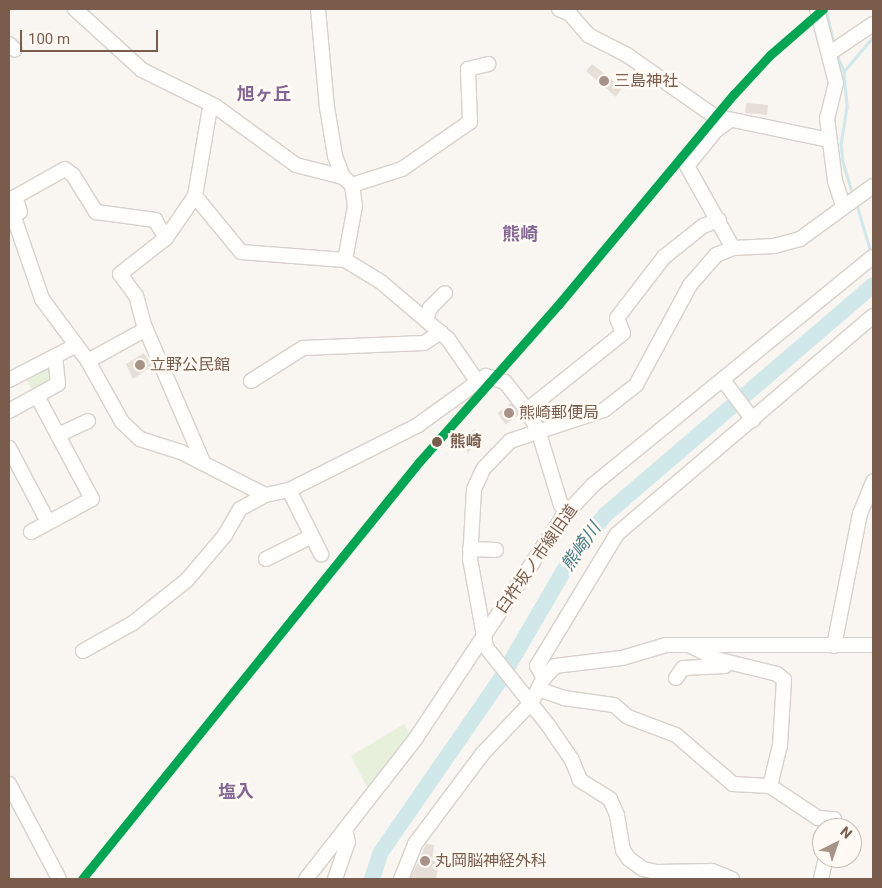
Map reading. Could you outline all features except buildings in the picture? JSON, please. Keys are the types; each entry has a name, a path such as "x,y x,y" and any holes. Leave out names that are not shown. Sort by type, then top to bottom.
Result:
{"street":[{"path":"75,9 142,70 215,106 296,165 348,181 402,169 470,122 468,69 488,64"},
{"path":"318,9 327,107 335,156 348,181 355,206 345,260"},
{"path":"559,9 570,14 588,35 627,55 714,116 729,121 828,140"},
{"path":"817,9 834,52 836,83 827,118 828,140 845,204"},
{"path":"834,52 873,24"},
{"path":"203,462 146,329 134,290 120,274 166,238 195,196 209,113 215,106"},
{"path":"729,121 716,130 687,166 733,248"},
{"path":"166,238 155,220 96,212 74,175 65,169 15,197 24,239 42,299 88,362 122,422 135,435 203,462 265,495"},
{"path":"732,879 712,871 657,872 643,869 629,859 622,850 610,799 580,780 572,760 484,642 473,550 472,497 478,477 510,441 538,430 604,410 636,385 700,269 733,248 774,246 800,239 845,204 873,186"},
{"path":"195,196 241,252 345,260 382,282 442,332 477,381"},
{"path":"9,203 24,239"},
{"path":"527,410 623,333 617,318 664,257 703,226 719,220"},
{"name":"臼杵坂ノ市線旧道","path":"306,879 416,738 484,642 568,512 593,485 724,382 868,262"},
{"path":"426,319 430,308 445,294"},
{"path":"818,818 770,786 733,784 676,735 628,717 612,704 564,698 541,684 537,666 617,534 873,316"},
{"path":"88,362 146,329"},
{"path":"251,381 303,348 424,343 442,332"},
{"path":"9,380 75,346"},
{"path":"9,411 58,384 55,357"},
{"path":"82,650 133,623 186,580 225,534 240,510 265,495 289,490 418,424 477,381 490,376 501,379 527,410 538,430 561,506 568,512"},
{"path":"724,382 752,419"},
{"path":"31,532 92,499 37,396"},
{"path":"58,435 88,421"},
{"path":"9,448 48,522"},
{"path":"834,646 860,514 873,481"},
{"path":"289,490 321,554"},
{"path":"266,559 312,536"},
{"path":"473,550 496,550"},
{"path":"401,879 414,844 483,753 555,666 622,658 666,645 834,646 873,644"},
{"path":"691,646 736,665 777,674 786,686 780,745 770,786"},
{"path":"676,678 684,668 736,665"},
{"path":"9,784 59,879"},
{"path":"335,879 348,842 345,829"}],"green space":[{"path":"48,362 55,380 34,393 23,374"},
{"path":"404,724 409,734 369,791 351,756"}],"waterway":[{"path":"826,9 834,45"},
{"path":"844,71 873,37"},
{"path":"837,55 844,71 847,107 841,143 843,162 853,195"},
{"path":"857,205 871,252"},
{"name":"熊崎川","path":"372,879 381,852 500,680 573,555 605,515 873,285"}],"transit line":[{"path":"82,879 419,462 558,305 734,94 770,55 823,9"}],"place":[{"name":"三島神社","path":"604,81"},
{"name":"立野公民館","path":"140,365"},
{"name":"熊崎郵便局","path":"509,413"},
{"name":"熊崎","path":"437,442"},
{"name":"丸岡脳神経外科","path":"425,861"}],"district":[{"name":"旭ヶ丘","path":"264,94"},
{"name":"熊崎","path":"520,234"},
{"name":"塩入","path":"236,792"}]}
